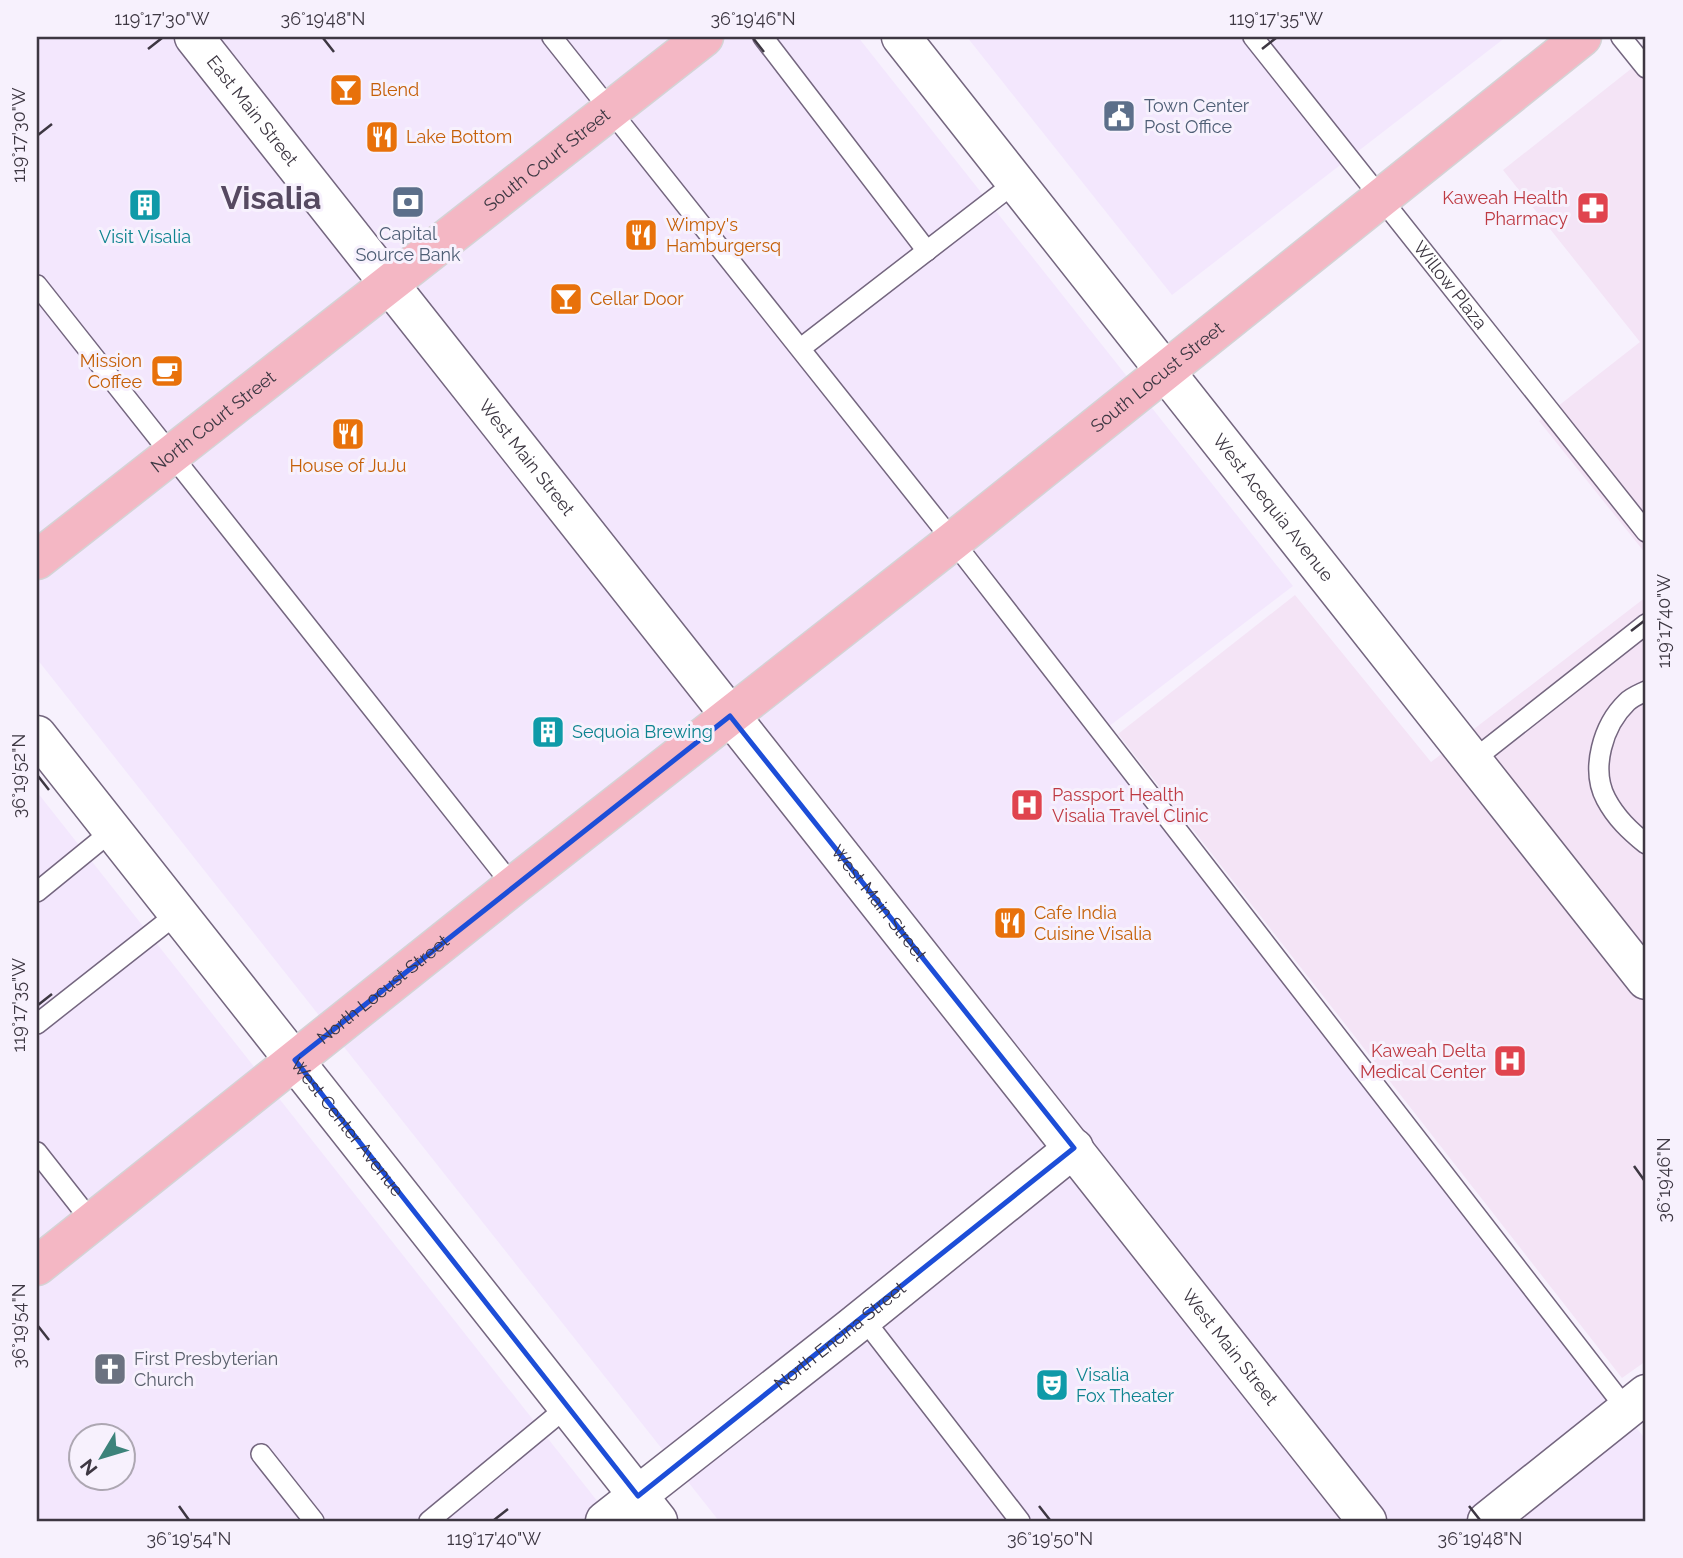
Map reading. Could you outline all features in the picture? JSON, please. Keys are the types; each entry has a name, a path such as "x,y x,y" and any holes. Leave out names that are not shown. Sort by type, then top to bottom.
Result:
{"main road":[{"name":"South Court Street","path":"390,285 704,37"},
{"name":"South Locust Street","path":"730,716 953,541 1164,369 1582,37"},
{"name":"North Court Street","path":"37,560 390,285"},
{"name":"North Locust Street","path":"37,1266 730,716"}],"street":[{"name":"East Main Street","path":"194,37 390,285"},
{"name":"West Acequia Avenue","path":"901,37 1646,981"},
{"name":"West Main Street","path":"390,285 1367,1521"},
{"name":"West Center Avenue","path":"37,735 648,1509"},
{"name":"North Encina Street","path":"605,1521 648,1509 863,1318 1074,1148"},
{"path":"1487,1521 1636,1402"}],"lane":[{"path":"552,37 1636,1402"},
{"path":"763,37 927,251"},
{"name":"Willow Plaza","path":"1253,37 1646,532"},
{"path":"1621,37 1646,68"},
{"path":"801,348 1016,182"},
{"path":"37,285 513,886"},
{"path":"1472,761 1646,624"},
{"path":"1646,691 1628,701 1608,727 1598,762 1605,797 1625,827 1646,844"},
{"path":"37,892 113,830"},
{"path":"37,1024 178,913"},
{"path":"37,1153 92,1222"},
{"path":"863,1318 1020,1521"},
{"path":"429,1521 567,1407"},
{"path":"261,1454 314,1521"}],"highlighted area":[{"path":"730,716 1074,1148 638,1496 295,1060"}],"shaded area":[{"path":"37,37 858,37 1293,586 1095,737 1646,1440 1646,1521 719,1521 37,659"},
{"path":"967,37 1506,37 1172,295"},
{"path":"1646,57 1646,554 1539,421 1640,342 1503,170"},
{"name":"Kaweah Delta Medical Center","path":"1295,595 1431,762 1646,597 1646,1361 1622,1378 1118,734"},
{"path":"37,792 613,1521 37,1521"}],"place":[{"name":"Blend","path":"346,90"},
{"name":"Town Center Post Office","path":"1119,116"},
{"name":"Lake Bottom","path":"382,137"},
{"name":"Capital Source Bank","path":"408,202"},
{"name":"Visit Visalia","path":"145,205"},
{"name":"Kaweah Health Pharmacy","path":"1593,208"},
{"name":"Wimpy's Hamburgersq","path":"641,235"},
{"name":"Cellar Door","path":"566,299"},
{"name":"Mission Coffee","path":"167,371"},
{"name":"House of JuJu","path":"348,434"},
{"name":"Sequoia Brewing","path":"548,732"},
{"name":"Passport Health Visalia Travel Clinic","path":"1027,805"},
{"name":"Cafe India Cuisine Visalia","path":"1010,923"},
{"name":"Kaweah Delta Medical Center","path":"1510,1061"},
{"name":"First Presbyterian Church","path":"110,1369"},
{"name":"Visalia Fox Theater","path":"1052,1385"}],"district":[{"name":"Visalia","path":"271,198"}]}
